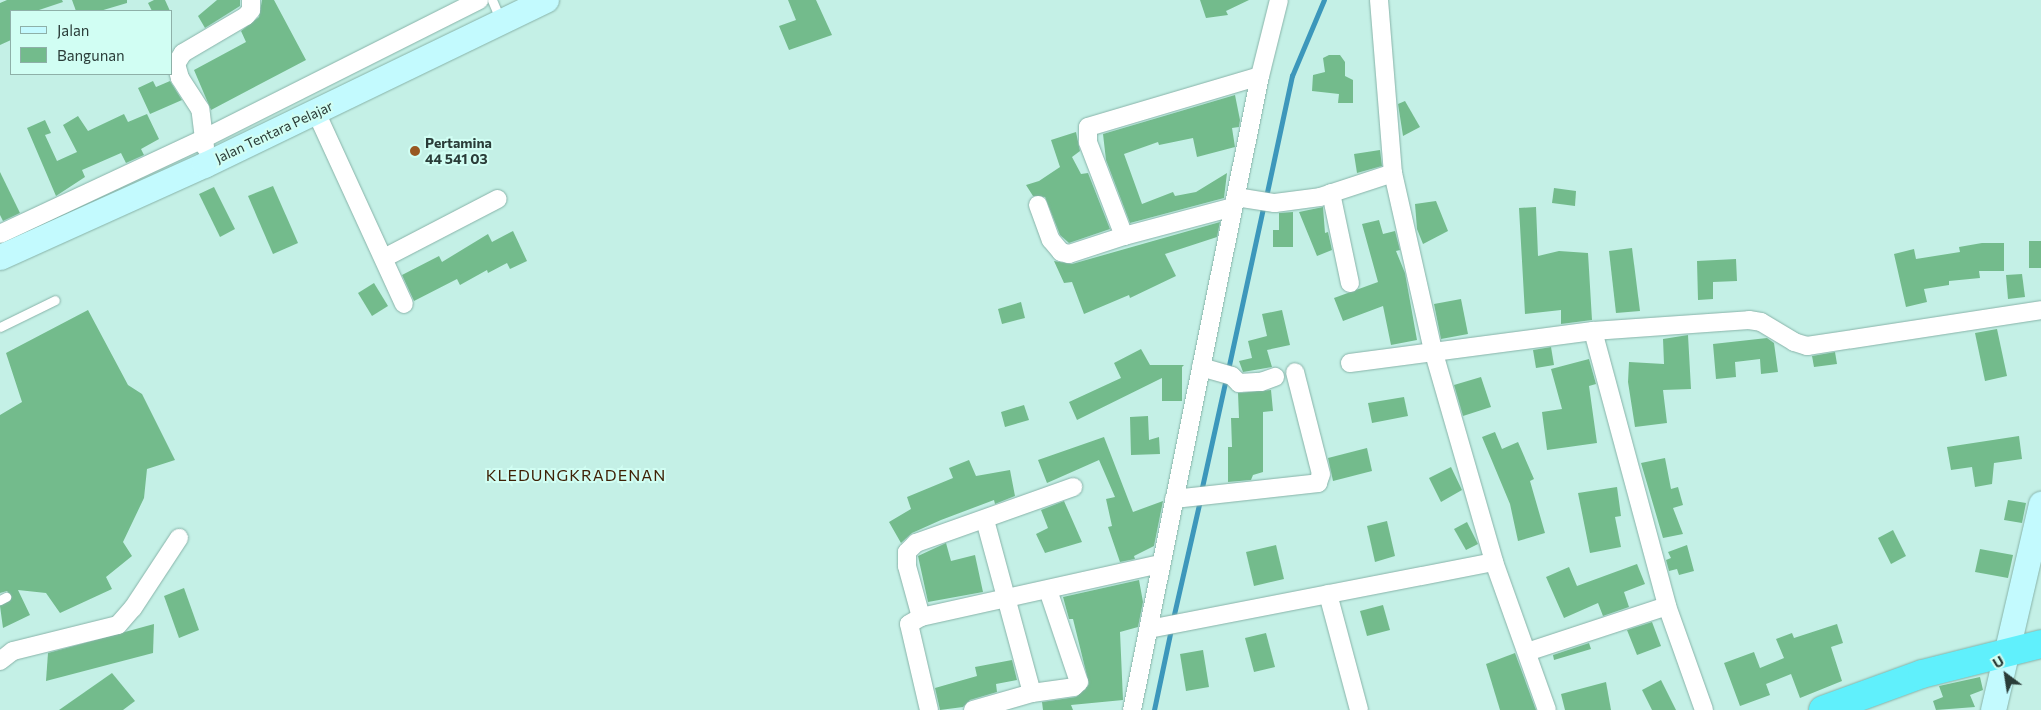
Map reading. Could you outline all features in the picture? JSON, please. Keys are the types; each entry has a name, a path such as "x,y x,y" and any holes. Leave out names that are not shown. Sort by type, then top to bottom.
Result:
{"highway":[{"path":"1823,710 1922,674 2007,650 2041,644"}],"main road":[{"name":"Jalan Tentara Pelajar","path":"0,257 316,112 497,11 546,0"},
{"path":"1993,710 2041,503"}],"street":[{"path":"204,165 205,138 200,109 180,78 176,64 183,53 246,16 251,10 251,0"},
{"path":"0,234 205,138 479,0"},
{"path":"1132,710 1174,499 1207,369 1234,202 1260,76 1279,0"},
{"path":"1379,0 1394,173 1433,350 1494,562 1548,710"},
{"path":"1124,236 1088,142 1088,127 1260,76"},
{"path":"316,112 404,304"},
{"path":"1038,205 1051,240 1061,252 1069,254 1234,202 1256,200 1275,203 1331,193 1394,173"},
{"path":"1331,193 1350,284"},
{"path":"384,258 498,199"},
{"path":"1350,363 1433,350 1593,331 1749,320 1761,322 1807,346 2041,310"},
{"path":"1593,331 1667,606 1704,710"},
{"path":"1207,369 1232,376 1239,383 1261,382 1275,376"},
{"path":"1174,499 1318,483 1321,474 1295,372"},
{"path":"921,617 907,566 907,552 916,543 985,520 1073,487"},
{"path":"985,520 1032,693"},
{"path":"0,661 22,649 118,625 133,608 179,538"},
{"path":"1149,629 1494,562"},
{"path":"929,710 909,624 921,617 1161,564"},
{"path":"973,710 1032,693 1074,687 1079,682 1048,590"},
{"path":"1328,594 1359,710"},
{"path":"1527,652 1667,606"}],"lane":[{"path":"0,327 55,300"}],"building":[{"path":"7,0 62,0 63,2 39,10 10,10 10,40 0,45 0,3"},
{"path":"72,0 127,0 127,3 103,10 76,10"},
{"path":"154,0 165,0 170,10 152,10 148,3"},
{"path":"217,0 240,0 240,6 205,28 198,16"},
{"path":"262,0 274,0 306,60 211,110 194,70 246,42 241,31 259,17"},
{"path":"788,0 816,0 832,35 789,50 779,26 796,20"},
{"path":"1200,0 1249,0 1226,11 1228,15 1206,18"},
{"path":"1329,55 1340,55 1345,62 1345,76 1353,80 1353,103 1338,103 1339,94 1312,91 1313,75 1325,72 1323,58"},
{"path":"153,81 156,87 170,81 182,100 150,114 138,88"},
{"path":"1235,95 1240,120 1239,127 1232,128 1235,147 1197,157 1193,138 1159,145 1158,142 1124,154 1142,204 1173,192 1175,196 1196,192 1227,173 1224,198 1130,223 1106,160 1103,134"},
{"path":"1405,101 1420,127 1403,136 1398,104"},
{"path":"124,114 128,122 147,114 159,139 141,149 144,155 126,163 121,153 82,170 85,177 56,196 27,128 45,120 51,133 45,135 57,161 77,152 63,125 78,116 88,131"},
{"path":"1076,132 1080,151 1072,157 1081,174 1088,173 1110,229 1069,243 1060,235 1045,197 1033,196 1026,185 1039,181 1060,167 1051,140"},
{"path":"1380,150 1382,166 1357,173 1354,154"},
{"path":"0,172 20,213 3,221 0,215"},
{"path":"273,186 298,243 273,254 248,196"},
{"path":"214,187 235,229 220,237 199,194"},
{"path":"1554,188 1576,191 1575,206 1552,203"},
{"path":"1436,201 1448,231 1423,244 1417,229 1415,204"},
{"path":"1323,207 1325,233 1328,232 1332,250 1317,256 1299,212"},
{"path":"1536,207 1538,256 1559,251 1588,253 1592,320 1561,324 1561,310 1525,314 1519,208"},
{"path":"1293,212 1293,247 1273,247 1273,230 1279,230 1279,213"},
{"path":"1379,220 1383,234 1395,231 1400,250 1396,251 1405,273 1417,340 1391,345 1383,306 1343,321 1334,298 1378,282 1362,224"},
{"path":"1220,222 1217,237 1165,254 1176,276 1130,298 1129,295 1084,314 1072,282 1064,283 1054,261 1072,264"},
{"path":"513,231 527,261 510,269 507,263 488,273 487,270 460,285 457,279 414,301 402,275 439,256 442,262 488,234 492,242"},
{"path":"2029,241 2041,241 2041,268 2029,268"},
{"path":"1982,243 2004,243 2004,271 1979,271 1980,278 1949,281 1949,285 1924,289 1927,302 1906,307 1894,254 1914,249 1916,259 1960,252 1959,247"},
{"path":"1632,248 1640,311 1616,313 1609,251"},
{"path":"1736,259 1737,281 1713,282 1713,299 1698,300 1697,261"},
{"path":"2022,274 2025,297 2008,299 2006,275"},
{"path":"374,283 388,306 372,316 358,293"},
{"path":"1461,299 1468,334 1441,339 1434,304"},
{"path":"1021,302 1025,318 1002,324 998,309"},
{"path":"88,310 128,385 142,394 175,460 147,469 144,498 123,542 132,556 106,577 112,589 60,613 46,593 18,590 30,615 3,628 0,606 12,597 7,591 0,593 0,415 22,402 6,353"},
{"path":"1282,310 1290,345 1267,350 1272,367 1243,372 1239,361 1252,358 1248,341 1267,336 1262,314"},
{"path":"1997,329 2007,376 1985,381 1975,333"},
{"path":"1688,335 1691,389 1663,390 1667,423 1635,427 1628,382 1629,362 1664,364 1663,339"},
{"path":"1767,338 1774,343 1778,372 1761,374 1760,359 1735,362 1736,377 1716,379 1713,344"},
{"path":"1551,347 1554,365 1536,368 1533,350"},
{"path":"1141,349 1150,365 1184,365 1182,367 1182,401 1162,401 1162,378 1077,420 1069,402 1121,378 1114,363"},
{"path":"1835,352 1837,364 1814,367 1812,356"},
{"path":"1589,359 1596,384 1589,386 1597,443 1547,450 1542,412 1562,409 1551,369"},
{"path":"1481,377 1491,407 1463,416 1454,385"},
{"path":"1271,390 1273,411 1263,412 1263,472 1253,475 1251,480 1228,482 1228,447 1232,447 1231,418 1239,418 1238,393"},
{"path":"1404,397 1408,416 1372,423 1368,403"},
{"path":"1024,405 1029,420 1005,427 1001,412"},
{"path":"1148,416 1149,440 1159,437 1160,454 1131,455 1130,417"},
{"path":"1495,432 1502,449 1518,442 1534,479 1530,481 1545,533 1518,541 1510,504 1482,437"},
{"path":"2019,436 2022,459 1994,463 1992,484 1975,487 1972,467 1951,470 1947,447"},
{"path":"1104,437 1133,512 1163,501 1154,546 1134,556 1135,559 1120,562 1108,527 1112,526 1106,499 1115,497 1099,460 1047,483 1038,460"},
{"path":"1367,448 1372,471 1333,481 1328,458"},
{"path":"1665,458 1671,489 1678,487 1683,505 1673,508 1683,534 1663,538 1641,463"},
{"path":"969,460 976,476 1010,470 1015,496 995,504 994,500 941,520 912,533 901,543 889,522 911,509 907,497 953,478 949,468"},
{"path":"1451,467 1462,490 1441,502 1429,478"},
{"path":"1617,487 1621,516 1615,517 1621,547 1590,553 1578,493"},
{"path":"2008,500 2026,503 2022,523 2004,520"},
{"path":"1064,501 1082,542 1045,553 1036,534 1048,528 1041,510"},
{"path":"1387,521 1395,556 1375,562 1367,526"},
{"path":"1467,522 1478,544 1466,550 1454,529"},
{"path":"1893,530 1906,556 1891,564 1878,538"},
{"path":"946,543 951,561 975,555 983,592 928,602 918,556"},
{"path":"1276,545 1284,579 1254,586 1246,552"},
{"path":"1687,545 1694,571 1679,575 1677,569 1669,571 1666,560 1671,558 1668,552"},
{"path":"1980,549 2013,555 2008,578 1975,572"},
{"path":"1637,564 1645,584 1624,592 1629,607 1603,616 1598,603 1564,618 1546,577 1569,567 1577,586"},
{"path":"1139,580 1143,602 1138,627 1120,632 1123,700 1071,705 1073,710 1043,710 1042,702 1076,697 1089,684 1073,619 1069,619 1063,597"},
{"path":"184,588 199,630 179,638 164,596"},
{"path":"1383,605 1390,630 1367,636 1360,611"},
{"path":"1652,622 1661,646 1637,655 1627,630"},
{"path":"154,624 153,653 46,681 48,653"},
{"path":"1837,624 1843,643 1831,647 1842,681 1800,698 1791,674 1766,684 1770,695 1740,706 1724,663 1754,652 1760,668 1784,658 1776,639 1792,633 1794,638"},
{"path":"1266,633 1275,667 1254,672 1245,638"},
{"path":"1589,643 1591,649 1554,660 1553,655"},
{"path":"1203,650 1209,687 1186,691 1180,654"},
{"path":"1515,653 1536,710 1500,710 1486,664"},
{"path":"1012,660 1017,680 996,684 997,692 970,700 963,707 940,710 935,688 977,676 975,667"},
{"path":"112,673 135,701 123,710 59,710"},
{"path":"1980,677 1983,690 1970,695 1975,707 1936,710 1933,701 1943,697 1939,686"},
{"path":"1661,680 1676,710 1652,710 1642,690"},
{"path":"1606,682 1611,710 1565,710 1561,694"}],"waterway":[{"path":"1266,197 1292,76 1324,0"},
{"path":"1228,370 1264,204"},
{"path":"1201,492 1226,378"},
{"path":"1173,619 1200,500"},
{"path":"1154,710 1171,629"}],"place":[{"name":"Pertamina 44 541 03","path":"415,151"}],"district":[{"name":"KLEDUNGKRADENAN","path":"576,475"}]}
